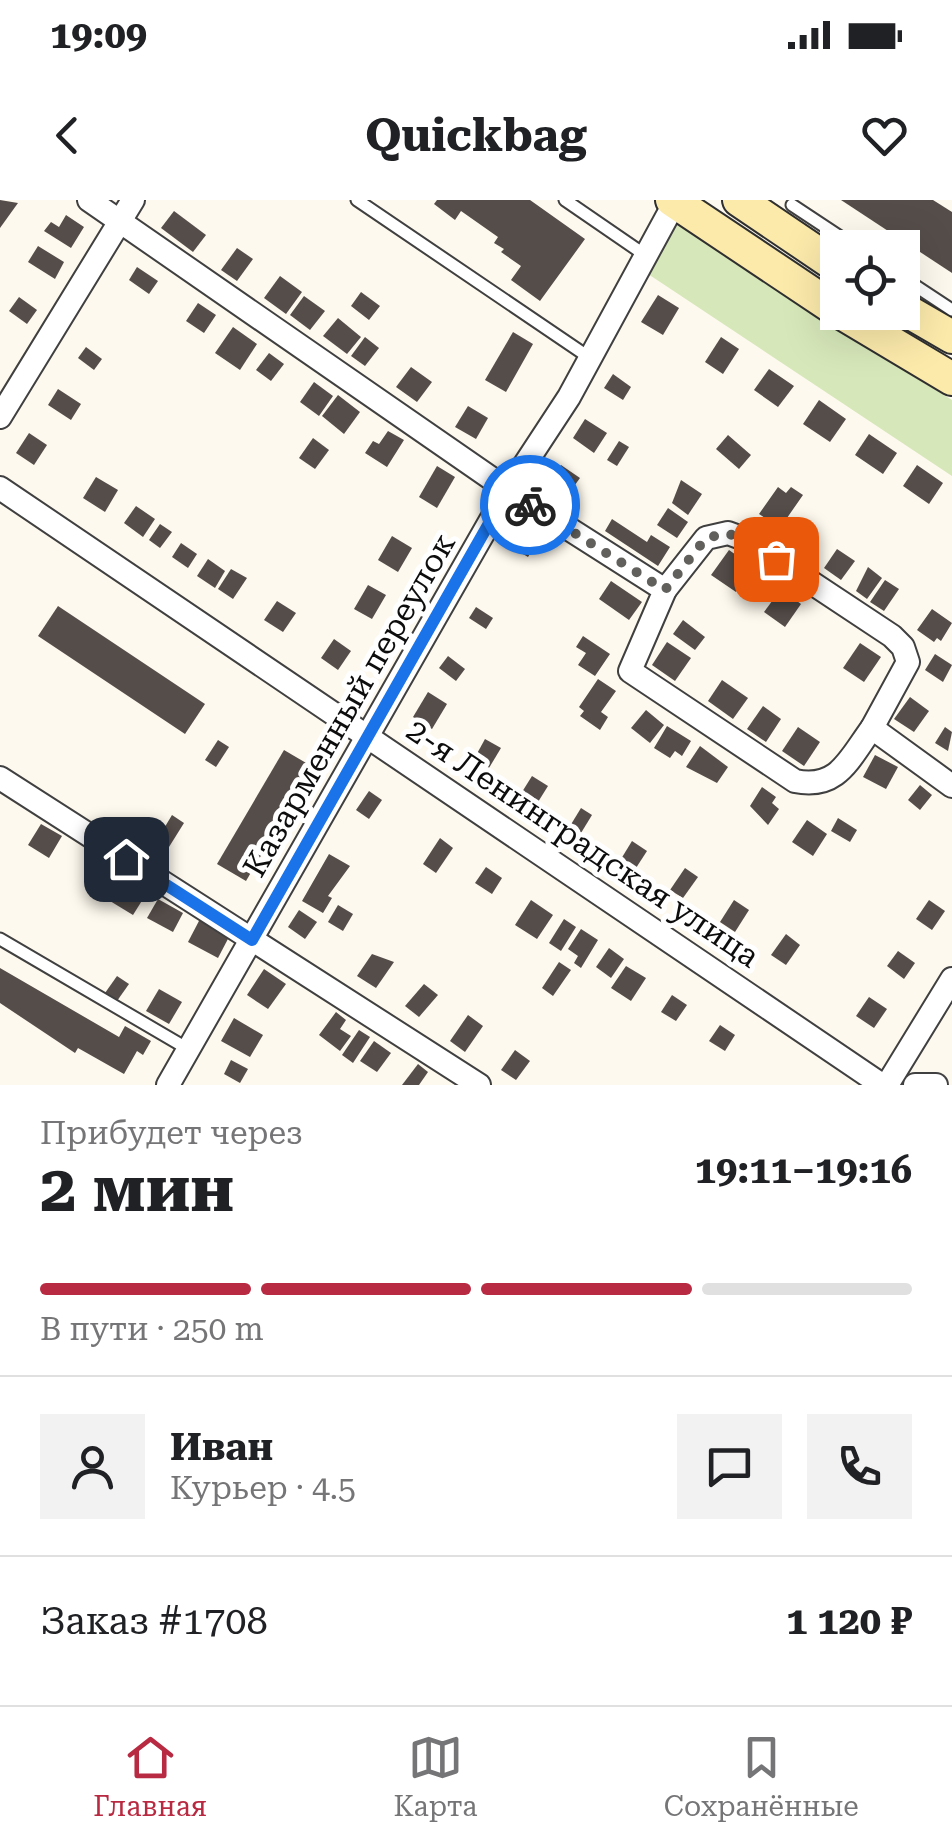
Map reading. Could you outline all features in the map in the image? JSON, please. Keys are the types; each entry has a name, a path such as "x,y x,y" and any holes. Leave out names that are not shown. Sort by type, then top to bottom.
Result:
{"main road":[{"path":"738,200 788,210 820,251"},
{"path":"674,201 820,299"},
{"path":"799,285 820,268"},
{"path":"920,318 952,336"},
{"path":"869,330 952,379"}],"street":[{"path":"89,200 127,210 508,490 665,590"},
{"name":"Казарменный переулок","path":"168,1085 508,490 590,358 674,201"},
{"path":"0,416 127,210"},
{"name":"2-я Ленинградская улица","path":"0,488 884,1085"},
{"path":"728,533 747,540 903,647 908,662 872,728 829,780 817,785 795,781 630,672 665,590 706,538 728,533"},
{"path":"872,728 952,786"},
{"path":"0,778 478,1085"},
{"path":"884,1085 952,980"},
{"path":"915,1085 936,1085"}],"lane":[{"path":"357,200 590,358"},
{"path":"565,200 644,255"},
{"path":"788,210 824,230"},
{"path":"920,289 952,310"},
{"path":"0,939 188,1049"}],"green space":[{"path":"672,220 820,320 820,330 837,330 952,400 952,476 642,270"}],"building":[{"path":"0,200 18,203 0,228"},
{"path":"437,200 530,200 585,239 540,301 511,280 521,266 501,252 504,249 494,243 498,237 461,211 455,220 434,204"},
{"path":"841,200 933,200 952,212 952,273 920,252 920,230 887,230"},
{"path":"174,211 206,235 193,252 161,228"},
{"path":"66,215 84,227 71,248 44,231 51,222 59,227"},
{"path":"38,246 64,262 55,279 28,262"},
{"path":"237,248 253,259 237,281 221,270"},
{"path":"137,267 158,281 149,294 129,280"},
{"path":"280,276 302,292 286,314 264,298"},
{"path":"361,292 380,306 369,320 351,306"},
{"path":"658,295 679,308 663,335 641,322"},
{"path":"304,296 325,311 310,330 290,315"},
{"path":"19,297 37,310 27,324 9,311"},
{"path":"198,303 216,315 204,333 186,321"},
{"path":"338,318 361,337 347,354 323,336"},
{"path":"233,327 257,344 240,370 215,353"},
{"path":"513,332 533,344 506,392 485,380"},
{"path":"365,337 379,348 365,366 351,356"},
{"path":"721,337 739,349 723,374 705,362"},
{"path":"86,347 102,359 94,370 78,358"},
{"path":"269,353 284,364 271,381 256,370"},
{"path":"411,367 432,382 417,402 396,387"},
{"path":"769,369 794,386 778,407 754,390"},
{"path":"613,374 631,387 623,400 604,388"},
{"path":"314,382 333,396 319,416 300,402"},
{"path":"58,389 81,404 71,420 48,405"},
{"path":"338,395 360,412 344,434 322,416"},
{"path":"819,400 846,419 830,442 803,424"},
{"path":"468,406 488,418 476,439 455,427"},
{"path":"585,419 607,433 594,453 573,438"},
{"path":"388,431 404,440 387,467 365,453 373,441 379,444"},
{"path":"29,433 47,445 34,465 16,453"},
{"path":"869,434 897,453 883,474 855,455"},
{"path":"728,435 751,455 739,469 716,449"},
{"path":"313,438 329,450 315,469 299,458"},
{"path":"619,441 629,447 617,466 607,460"},
{"path":"561,465 580,478 564,500 546,486"},
{"path":"917,465 943,483 929,504 903,486"},
{"path":"437,466 455,477 437,508 419,497"},
{"path":"96,477 118,490 105,512 83,498"},
{"path":"681,480 702,494 688,515 672,503"},
{"path":"778,487 786,493 791,487 803,495 780,528 759,514"},
{"path":"136,506 155,519 143,537 124,523"},
{"path":"668,508 688,522 677,538 657,525"},
{"path":"792,518 807,529 792,549 777,539"},
{"path":"612,519 647,542 651,535 670,547 658,566 605,531"},
{"path":"160,524 172,532 160,548 149,540"},
{"path":"524,524 542,535 528,557 511,547"},
{"path":"392,536 412,548 398,572 378,560"},
{"path":"181,543 197,554 188,568 172,557"},
{"path":"837,549 855,561 841,580 824,568"},
{"path":"729,550 753,567 736,592 711,575"},
{"path":"208,559 225,571 215,588 197,576"},
{"path":"868,567 882,578 867,599 856,591"},
{"path":"231,569 247,578 233,599 218,589"},
{"path":"885,580 899,589 884,611 870,602"},
{"path":"611,581 642,602 629,620 599,599"},
{"path":"368,585 386,595 372,619 354,609"},
{"path":"781,589 801,604 785,627 764,612"},
{"path":"277,601 296,613 283,632 264,620"},
{"path":"58,606 205,704 185,734 38,636"},
{"path":"476,607 493,618 486,629 469,618"},
{"path":"932,609 952,623 941,641 937,638 934,642 917,630"},
{"path":"683,620 705,637 695,650 673,634"},
{"path":"583,636 610,654 595,676 578,665 586,653 576,647"},
{"path":"334,639 351,651 338,670 321,658"},
{"path":"667,642 691,658 675,681 652,665"},
{"path":"860,643 881,657 864,682 843,668"},
{"path":"935,654 952,665 943,682 925,670"},
{"path":"448,656 465,669 456,681 439,668"},
{"path":"598,679 616,691 601,712 608,717 600,730 580,716 584,711 579,707"},
{"path":"722,680 748,698 733,719 708,701"},
{"path":"428,692 447,704 432,729 413,717"},
{"path":"910,697 929,711 914,732 894,719"},
{"path":"763,706 781,719 766,742 747,729"},
{"path":"646,710 664,725 650,743 631,728"},
{"path":"667,726 691,741 682,756 675,751 670,758 654,748"},
{"path":"798,727 820,742 804,766 782,751"},
{"path":"945,727 952,732 948,751 935,743"},
{"path":"485,739 501,748 489,768 474,759"},
{"path":"218,740 229,747 216,767 205,760"},
{"path":"700,746 728,767 717,783 686,767"},
{"path":"284,750 313,767 246,881 217,864"},
{"path":"875,755 898,767 886,789 863,777"},
{"path":"532,776 548,786 538,802 522,792"},
{"path":"920,785 932,795 920,810 908,800"},
{"path":"762,787 776,797 772,803 779,809 768,825 750,806"},
{"path":"369,791 382,800 369,819 356,810"},
{"path":"581,808 592,815 581,833 570,826"},
{"path":"172,815 184,823 169,847 157,840"},
{"path":"838,818 857,830 850,842 831,831"},
{"path":"807,820 827,834 813,856 792,842"},
{"path":"41,824 62,836 49,858 28,845"},
{"path":"440,838 453,848 436,873 423,864"},
{"path":"632,841 647,851 636,868 621,859"},
{"path":"329,854 350,866 328,896 332,898 323,913 302,901"},
{"path":"100,862 115,873 103,892 87,881"},
{"path":"486,867 502,878 492,894 475,883"},
{"path":"685,868 698,877 683,898 670,890"},
{"path":"125,877 148,891 133,915 110,901"},
{"path":"158,899 183,913 173,932 147,918"},
{"path":"531,900 553,915 537,939 515,925"},
{"path":"734,900 749,910 735,932 720,922"},
{"path":"929,900 945,911 932,930 916,919"},
{"path":"338,905 353,914 343,931 328,922"},
{"path":"299,910 317,922 305,939 288,927"},
{"path":"200,919 230,935 218,958 188,942"},
{"path":"564,919 576,927 561,951 549,943"},
{"path":"581,929 598,940 581,968 574,963 578,956 568,949"},
{"path":"786,934 800,945 786,965 771,955"},
{"path":"609,948 624,959 611,978 596,967"},
{"path":"898,951 915,963 904,979 887,966"},
{"path":"372,954 394,962 376,988 357,976"},
{"path":"559,962 571,970 553,996 542,988"},
{"path":"626,966 646,978 631,1001 611,988"},
{"path":"0,968 119,1037 125,1026 151,1041 143,1055 137,1051 124,1074 78,1048 75,1053 0,1003"},
{"path":"264,969 286,984 268,1009 247,995"},
{"path":"117,976 129,984 117,1001 105,993"},
{"path":"424,984 438,995 419,1017 405,1006"},
{"path":"159,989 182,1002 169,1024 146,1011"},
{"path":"672,995 687,1005 676,1021 661,1012"},
{"path":"869,997 887,1009 874,1028 856,1016"},
{"path":"336,1012 346,1020 340,1029 351,1036 340,1051 319,1035"},
{"path":"468,1015 483,1026 465,1052 450,1041"},
{"path":"234,1018 263,1035 250,1057 221,1041"},
{"path":"720,1025 735,1035 725,1051 709,1041"},
{"path":"359,1030 370,1037 353,1063 342,1055"},
{"path":"374,1041 391,1053 377,1072 360,1061"},
{"path":"515,1050 530,1061 516,1080 501,1070"},
{"path":"231,1060 248,1069 240,1083 224,1074"},
{"path":"418,1064 428,1072 419,1085 402,1085"}],"way so far":[{"path":"530,505 665,590 706,538 728,533 776,559"}],"route":[{"path":"126,859 252,940 508,490 530,505"}]}
